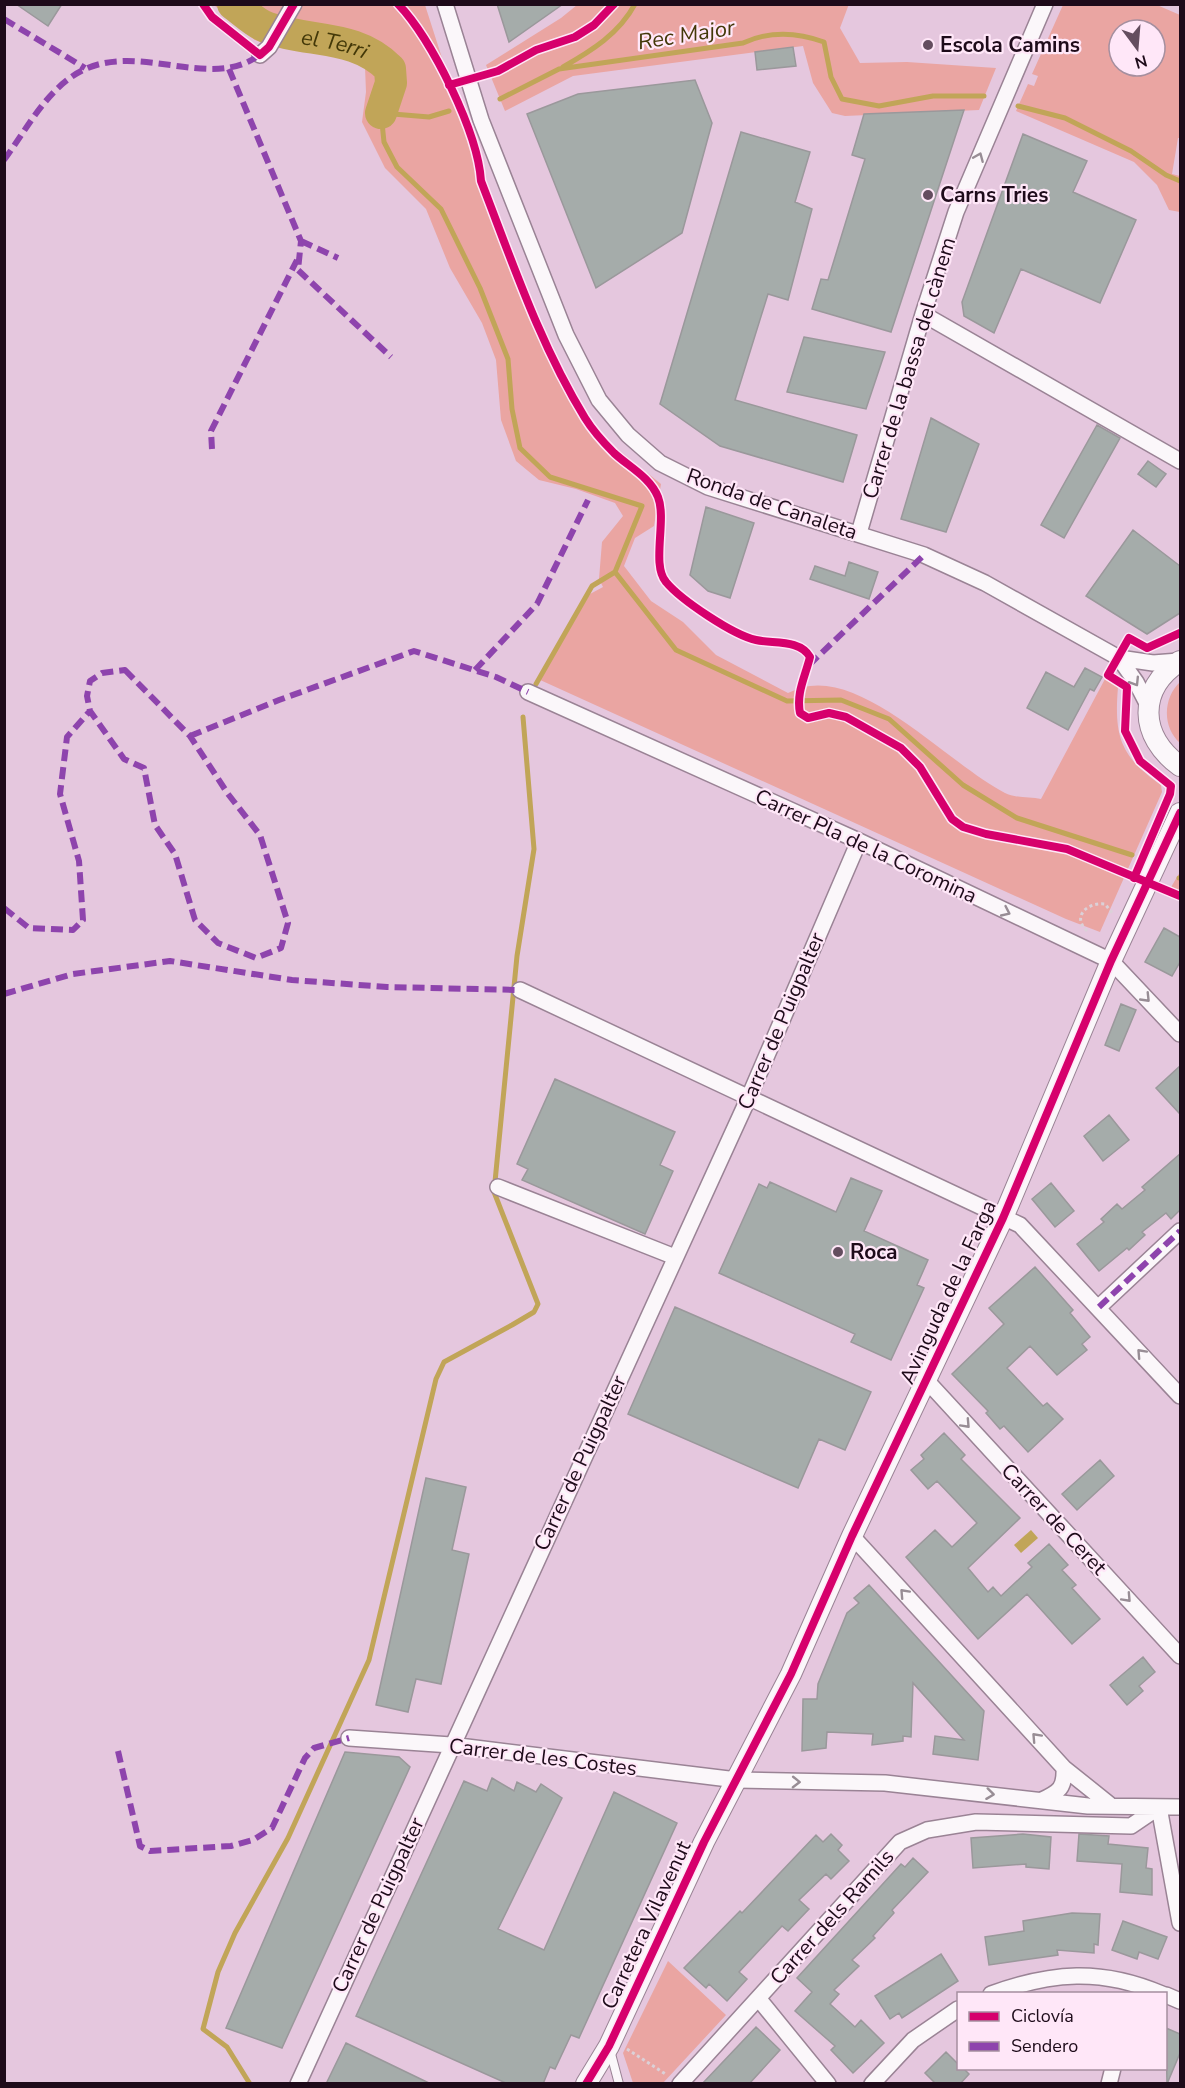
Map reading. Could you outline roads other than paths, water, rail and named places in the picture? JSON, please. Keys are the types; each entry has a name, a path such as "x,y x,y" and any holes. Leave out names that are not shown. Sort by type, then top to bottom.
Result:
{"street":[{"name":"Ronda de Canaleta","path":"445,4 467,79 516,213 566,335 599,400 628,435 660,463 708,487 924,555 985,583 1119,658 1153,663 1180,661"},
{"name":"Carrer de la bassa del cànem","path":"859,533 923,314 956,212 1045,4"},
{"path":"265,51 292,8"},
{"path":"923,314 1180,461"},
{"name":"Ronda de Canaleta","path":"1119,658 1136,681 1149,707"},
{"path":"1180,661 1164,673 1154,689 1149,707 1149,725 1155,742 1180,766"},
{"name":"Carrer Pla de la Coromina","path":"528,692 859,842 1112,962 1180,1034"},
{"name":"Avinguda de la Farga","path":"737,1780 791,1674 852,1536 1003,1218 1112,962 1180,813"},
{"name":"Carrer de Puigpalter","path":"298,2084 749,1097 859,842"},
{"path":"520,990 1020,1224 1180,1396"},
{"path":"498,1187 675,1257"},
{"path":"1099,1307 1180,1231"},
{"name":"Carrer de Ceret","path":"927,1381 1180,1656"},
{"path":"852,1536 1064,1768 1109,1804"},
{"name":"Carrer de les Costes","path":"349,1738 451,1745 737,1780"},
{"path":"1042,1800 1059,1792 1063,1785 1064,1768"},
{"path":"737,1780 885,1783 1088,1806 1109,1804 1180,1807"},
{"name":"Carretera Vilavenut","path":"586,2084 610,2043 704,1842 737,1780"},
{"path":"1159,1807 1180,1923"},
{"name":"Carrer dels Ramils","path":"676,2081 758,1998 900,1842 927,1830 976,1822 1131,1826 1159,1807"},
{"path":"996,1992 1019,1983 1083,1974 1151,1992"},
{"path":"758,1998 828,2084"},
{"path":"872,2084 913,2040 957,2010"}],"lane":[{"path":"610,2043 620,2084"}],"waterway":[{"name":"el Terri","path":"233,4 268,28 348,45 377,58 390,69 391,83 381,113"},
{"path":"563,67 613,33 635,4"},
{"name":"Rec Major","path":"500,99 559,69 743,43 763,36 783,34 804,36 824,42 831,77 842,99 879,106 933,96 984,96"},
{"name":"Rec Major","path":"1018,106 1065,118 1131,151 1166,175 1180,181"},
{"path":"449,111 429,117 381,113 384,142 397,167 441,209 480,288 508,359 512,409 520,448 550,477 642,506 615,572 676,650 787,701 841,700 889,719 963,785 1017,818 1132,855"},
{"path":"536,684 592,586 615,572"},
{"path":"250,2084 227,2047 203,2029 218,1972 235,1933 288,1838 369,1660 436,1379 444,1362 534,1312 538,1304 494,1192 517,956 534,849 523,717"}],"place":[{"name":"Escola Camins","path":"928,45"},
{"name":"Carns Tries","path":"928,195"},
{"name":"Roca","path":"838,1252"}]}
